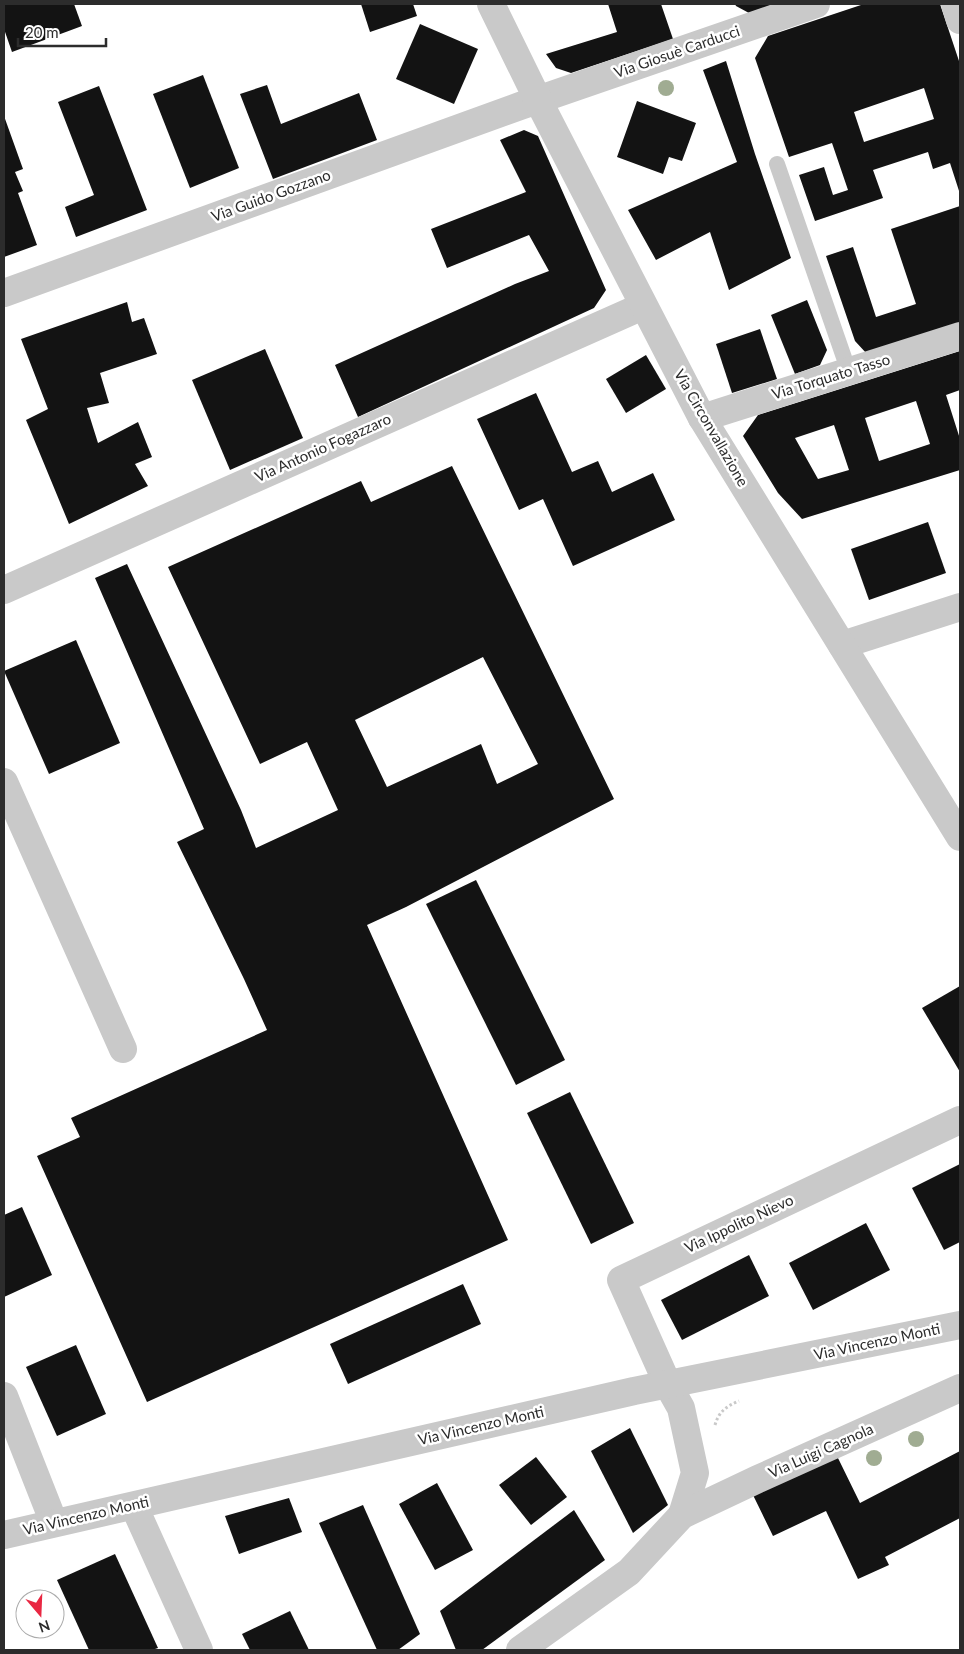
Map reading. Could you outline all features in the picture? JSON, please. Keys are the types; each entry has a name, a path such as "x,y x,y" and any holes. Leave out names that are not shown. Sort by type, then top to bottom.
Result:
{"street":[{"name":"Via Circonvallazione","path":"491,4 538,100 702,418 960,837"},
{"name":"Via Giosuè Carducci","path":"538,100 816,4"},
{"path":"955,4 960,20"},
{"name":"Via Guido Gozzano","path":"4,292 538,100"},
{"name":"Via Antonio Fogazzaro","path":"4,590 643,306"},
{"name":"Via Torquato Tasso","path":"702,418 960,336"},
{"path":"842,646 960,607"},
{"path":"4,782 123,1049"},
{"name":"Via Ippolito Nievo","path":"668,1384 621,1280 960,1120"},
{"name":"Via Vincenzo Monti","path":"4,1535 668,1384 960,1325"},
{"name":"Via Luigi Cagnola","path":"668,1384 681,1408 695,1472 682,1515"},
{"name":"Via Luigi Cagnola","path":"520,1650 629,1572 682,1515 960,1388"},
{"path":"4,1396 54,1524"},
{"path":"134,1506 199,1650"}],"lane":[{"path":"777,164 849,372"}],"path":[{"path":"714,1430 718,1416 725,1407 745,1400"}],"building":[{"path":"4,4 74,4 82,26 12,52 4,29"},
{"path":"361,4 413,4 417,16 370,32"},
{"path":"608,4 661,4 673,39 571,73 556,68 546,54 617,32"},
{"path":"735,4 775,4 749,13"},
{"path":"864,4 940,4 960,64 960,194 950,163 933,169 928,152 873,170 883,198 815,221 799,175 824,167 833,195 848,190 832,143 789,157 755,58 768,36","holes":["924,88 934,119 864,142 854,112"]},
{"path":"420,24 478,49 454,104 396,79"},
{"path":"726,61 755,154 791,258 729,290 710,232 656,260 628,210 737,162 703,70"},
{"path":"203,75 239,168 190,188 153,94"},
{"path":"267,85 281,124 359,93 377,140 273,179 240,94"},
{"path":"99,86 147,210 76,237 65,207 94,195 58,102"},
{"path":"637,101 696,123 682,161 669,157 663,174 617,157"},
{"path":"4,116 23,169 15,172 23,191 18,193 37,245 4,257"},
{"path":"524,130 538,136 606,290 594,308 358,417 335,365 515,284 549,271 529,235 447,268 431,229 526,192 500,140"},
{"path":"960,206 960,323 867,354 855,341 826,256 853,247 876,317 916,304 891,229"},
{"path":"807,300 827,350 820,365 795,374 771,315"},
{"path":"127,302 132,322 144,318 157,354 100,373 109,403 87,408 98,443 138,422 152,457 135,464 148,486 69,524 26,420 48,409 21,339"},
{"path":"760,329 777,379 732,393 716,344"},
{"path":"265,349 303,438 230,470 192,380"},
{"path":"960,351 960,390 946,395 960,439 960,470 802,519 778,493 743,436 758,415","holes":["916,401 930,444 879,461 865,418","834,425 849,470 818,479 795,438"]},
{"path":"646,355 666,389 626,413 606,379"},
{"path":"536,393 572,472 598,461 612,492 653,473 675,520 573,566 543,499 519,510 477,419"},
{"path":"452,466 614,799 406,907 367,925 508,1240 147,1402 37,1156 80,1137 71,1118 267,1030 177,842 204,829 95,578 127,564 241,810 256,848 338,810 307,742 260,764 168,567 361,481 371,502","holes":["483,657 538,764 497,784 481,744 387,787 355,720"]},
{"path":"928,522 946,573 869,600 851,549"},
{"path":"76,640 120,743 49,774 4,671"},
{"path":"476,880 565,1060 516,1085 426,904"},
{"path":"960,986 960,1072 922,1008"},
{"path":"570,1092 634,1223 591,1244 527,1113"},
{"path":"960,1164 960,1242 944,1250 912,1188"},
{"path":"22,1207 52,1275 4,1297 4,1215"},
{"path":"866,1223 890,1270 813,1310 789,1263"},
{"path":"749,1255 769,1296 682,1340 661,1300"},
{"path":"463,1284 481,1324 348,1384 330,1344"},
{"path":"76,1345 106,1414 57,1436 26,1367"},
{"path":"630,1428 668,1505 633,1533 591,1451"},
{"path":"960,1451 960,1518 885,1557 889,1565 858,1579 826,1511 773,1536 753,1495 837,1456 860,1503"},
{"path":"536,1457 567,1497 531,1525 499,1485"},
{"path":"437,1483 473,1550 435,1570 399,1504"},
{"path":"289,1498 302,1532 239,1554 225,1516"},
{"path":"363,1505 420,1634 398,1650 377,1650 319,1523"},
{"path":"574,1510 605,1560 482,1650 456,1650 440,1611"},
{"path":"115,1554 158,1648 152,1650 89,1650 65,1598 65,1589 61,1589 57,1580"},
{"path":"290,1611 309,1650 250,1650 242,1634"}]}
